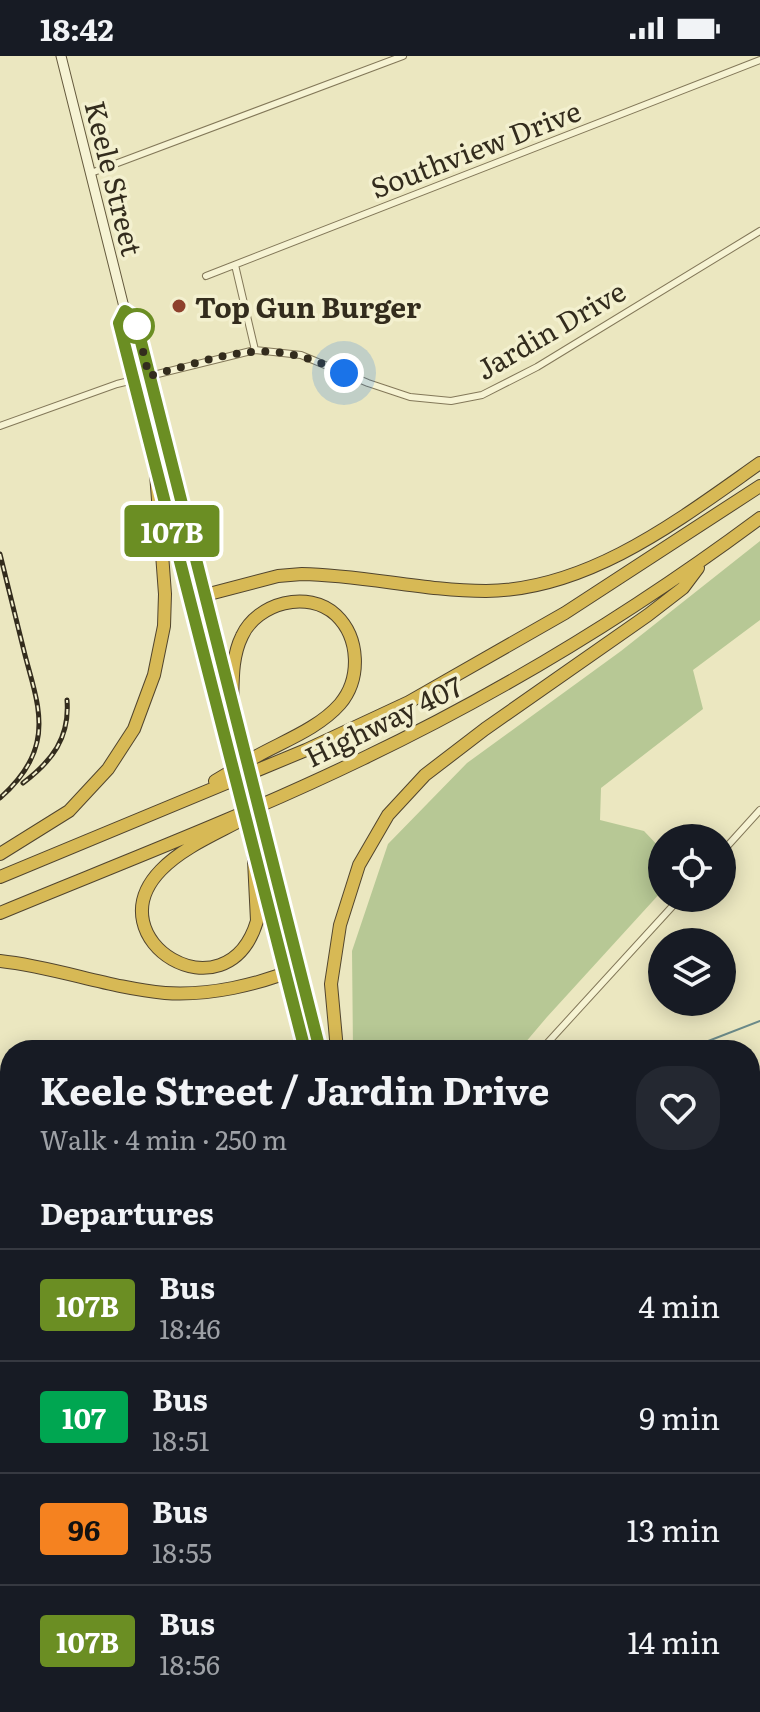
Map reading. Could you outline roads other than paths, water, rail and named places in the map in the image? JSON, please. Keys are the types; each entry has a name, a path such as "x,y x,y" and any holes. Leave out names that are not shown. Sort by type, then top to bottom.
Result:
{"highway":[{"path":"190,599 278,576 302,574 453,589 487,591 527,588 568,578 608,560 760,463"},
{"path":"0,854 69,811 108,769 134,729 154,675 164,626 165,594 156,473"},
{"name":"Highway 407","path":"0,877 316,745 441,685 565,613 760,486"},
{"name":"Highway 407","path":"0,913 286,794 433,724 510,682 705,559 760,518"},
{"path":"336,1040 331,984 340,925 359,865 388,815 425,775 683,588 705,559"},
{"path":"180,802 289,739 338,706 354,678 356,658 350,635 336,615 319,605 295,602 273,606 254,618 242,634 236,652 232,708"},
{"path":"259,838 257,921 242,950 220,965 197,968 177,962 156,948 144,927 142,903 161,869 286,794"},
{"path":"0,961 163,993 208,991 277,977 292,970"}],"main road":[{"name":"Keele Street","path":"61,56 125,311 119,323 156,473 226,740 259,838"},
{"name":"Keele Street","path":"125,311 135,318 232,708 259,838 292,970 303,1040"},
{"name":"Keele Street","path":"292,970 316,1040"}],"street":[{"path":"91,173 403,56"},
{"name":"Southview Drive","path":"206,276 760,60"},
{"name":"Jardin Drive","path":"0,426 133,379 255,350 301,355 410,397 451,401 482,395 537,367 760,231"},
{"path":"235,265 255,350"},
{"path":"736,837 760,810"},
{"path":"550,1040 667,912"}],"waterway":[{"path":"711,1040 760,1021"}],"railway":[{"path":"0,554 39,719 32,758 18,780 0,798"},
{"path":"23,783 43,766 57,748 65,726 67,700"}],"place":[{"name":"Top Gun Burger","path":"179,306"}]}
